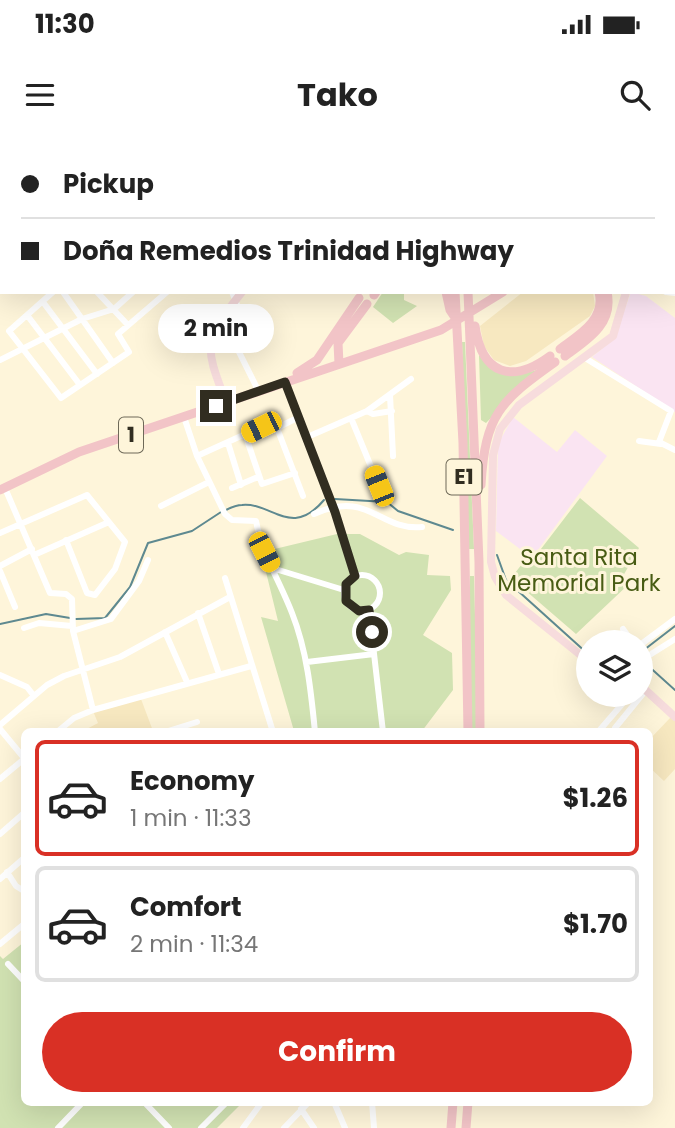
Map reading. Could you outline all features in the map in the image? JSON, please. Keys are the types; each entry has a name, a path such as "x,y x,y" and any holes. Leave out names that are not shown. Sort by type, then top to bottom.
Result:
{"highway":[{"path":"446,294 450,310 457,320"},
{"name":"E1","path":"455,294 467,563 468,728"},
{"name":"E1","path":"468,294 477,499 480,728"},
{"name":"1","path":"2,489 79,452 441,330 485,306 500,294"},
{"path":"599,294 600,304 592,323 562,352 602,326 608,309 607,294"},
{"path":"286,382 312,364 363,301 338,343 335,366"},
{"path":"469,312 474,320 478,346 492,366 515,373 553,359 514,393 495,416 484,444 481,489 477,499"},
{"path":"332,339 335,366"},
{"path":"451,1128 453,1106"},
{"path":"466,1128 468,1106"}],"main road":[{"path":"576,651 506,595 495,578 491,562 494,455 500,429 519,405 613,336 625,294"},
{"path":"227,405 211,360 209,343 234,296"},
{"path":"653,697 675,717"}],"street":[{"path":"51,294 9,331 61,398 130,352 118,334 164,294"},
{"path":"64,294 113,363"},
{"path":"99,294 127,324"},
{"path":"2,357 82,319 114,309 131,294"},
{"path":"234,296 237,312 226,323 227,328 259,392"},
{"path":"43,302 97,374"},
{"path":"27,315 79,385"},
{"path":"585,358 671,411 661,444"},
{"path":"305,438 367,411 411,379"},
{"path":"286,382 297,418 333,506 355,576"},
{"path":"390,396 393,456"},
{"path":"367,411 373,414 392,411"},
{"path":"184,417 197,456 223,511 232,520 256,521 264,552 293,615 307,662 315,728"},
{"path":"197,456 261,427 269,432 297,418"},
{"path":"351,418 379,486"},
{"path":"278,428 303,496"},
{"path":"245,435 258,477 264,485 295,473"},
{"path":"639,441 661,444 675,450"},
{"path":"228,443 241,485"},
{"path":"232,488 258,477"},
{"path":"161,506 209,482"},
{"path":"2,489 22,524 50,593 66,594 72,599"},
{"path":"0,533 87,495 125,542 125,548 116,569 95,595 88,593 72,599"},
{"path":"314,514 333,506 353,506 374,512 402,526 422,527"},
{"path":"0,566 109,522"},
{"path":"66,540 88,593"},
{"path":"24,628 43,623 72,627 111,619 139,581 148,560"},
{"path":"272,568 344,590"},
{"path":"0,572 15,607"},
{"path":"355,576 367,576 380,588 379,600 369,610 354,609 346,601 344,590 355,576"},
{"path":"225,578 272,728"},
{"path":"21,754 0,727 34,696 64,676 120,657 198,612 230,597"},
{"path":"72,599 72,627 93,710"},
{"path":"369,610 383,728"},
{"path":"198,612 219,674"},
{"path":"653,635 675,619"},
{"path":"165,632 187,682"},
{"path":"653,651 675,639"},
{"path":"307,662 374,654"},
{"path":"62,728 74,718 93,710 251,666"},
{"path":"0,675 20,682 34,696"},
{"path":"601,728 620,707"},
{"path":"615,728 630,707"},
{"path":"178,728 197,722"},
{"path":"0,779 21,761"},
{"path":"0,834 21,816"},
{"path":"0,879 21,860"},
{"path":"7,872 21,889"},
{"path":"0,944 21,926"},
{"path":"8,964 21,978"},
{"path":"58,1128 79,1106"},
{"path":"148,1106 169,1128"},
{"path":"201,1128 223,1106"},
{"path":"243,1128 259,1106"},
{"path":"284,1128 305,1106"},
{"path":"336,1106 345,1128"},
{"path":"372,1106 374,1128"},
{"path":"301,1110 314,1128"}],"shaded area":[{"path":"520,294 593,294 595,306 590,316 526,361 510,366 494,360 484,346 480,326"},
{"path":"630,294 646,296 675,318 675,412 592,357 614,339"},
{"path":"513,417 557,452 575,430 607,456 532,558 496,531 498,444"},
{"path":"141,699 152,728 89,728 98,723 93,711"},
{"path":"671,717 675,721 675,769 664,781 653,771 653,736"}],"green space":[{"path":"382,294 404,294 404,300 417,306 393,323 373,307"},
{"path":"462,342 465,342 474,549 469,549"},
{"path":"479,355 492,366 506,372 522,373 539,369 486,423 481,420"},
{"name":"Santa Rita Memorial Park","path":"580,498 639,548 623,576 630,583 580,630 576,630 576,634 511,578 526,559 531,562"},
{"path":"337,534 360,534 399,555 406,552 429,555 427,575 450,576 451,590 423,635 452,653 453,690 424,728 293,728 261,617 278,621 266,572 258,553"},
{"path":"470,576 474,576 478,728 470,728"},
{"path":"21,944 21,1106 239,1106 217,1128 0,1128 0,956 3,959"}],"waterway":[{"path":"335,499 387,502 398,511 453,530"},
{"path":"226,510 240,505 253,506 282,516 301,517 324,500"},
{"path":"76,619 105,618 130,587 148,543 192,531 221,512"},
{"path":"497,555 506,580 576,643"},
{"path":"0,624 46,614 70,618"},
{"path":"653,643 675,626"},
{"path":"653,670 675,690"}],"route":[{"path":"216,406 285,382 335,512 355,576 346,584 344,596 354,609 369,610 372,632"}]}
